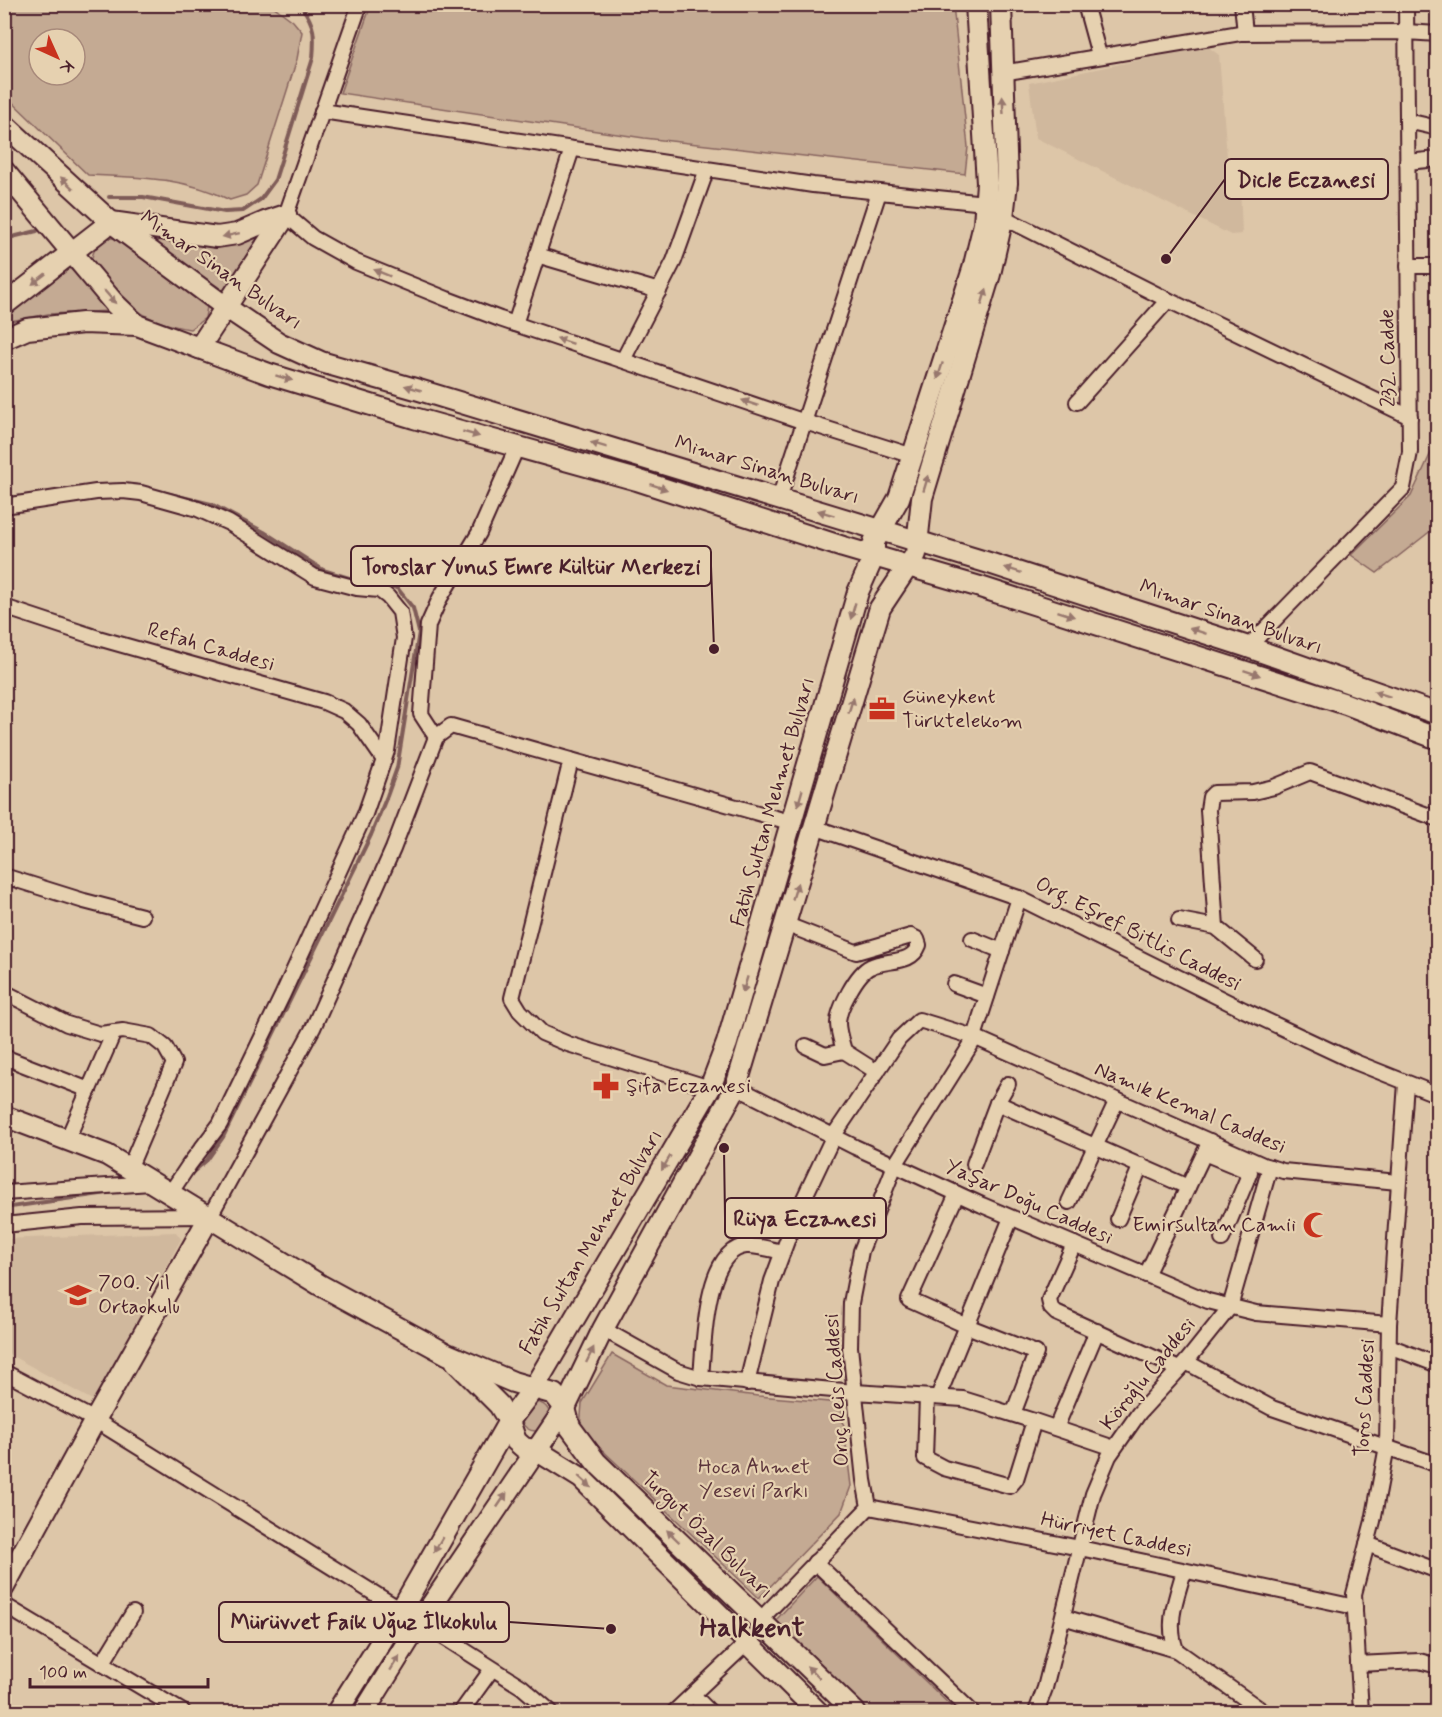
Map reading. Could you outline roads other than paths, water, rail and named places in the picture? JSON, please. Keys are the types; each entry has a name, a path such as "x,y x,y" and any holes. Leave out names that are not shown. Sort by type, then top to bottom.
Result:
{"street":[{"path":"199,348 286,215 360,4"},
{"path":"882,530 899,498 913,456 973,269 984,224 986,160 976,4"},
{"path":"363,1713 420,1622 565,1408 603,1329 736,1087 880,608 916,554 922,498 990,274 1003,217 1007,183 1001,4"},
{"path":"1085,4 1100,55"},
{"path":"1242,4 1245,33"},
{"name":"232. Cadde","path":"1248,647 1403,488 1410,452 1406,4"},
{"path":"1002,73 1100,55 1245,33 1406,32 1437,34"},
{"path":"322,111 813,185 985,203"},
{"path":"1407,121 1437,128"},
{"name":"Mimar Sinan Bulvarı","path":"4,124 111,222 227,308 279,343 321,362 882,530 1248,647 1437,714"},
{"path":"515,324 572,149"},
{"path":"1407,162 1437,159"},
{"path":"623,360 674,261 707,170"},
{"path":"4,171 114,303 137,325"},
{"path":"779,499 879,192"},
{"path":"4,305 111,222 217,237 237,234 286,215"},
{"path":"286,215 313,238 356,262 515,324 913,456"},
{"path":"1003,217 1410,417"},
{"path":"537,255 659,291"},
{"path":"1408,266 1437,266"},
{"path":"1077,402 1168,300"},
{"path":"4,339 27,329 83,323 137,325 269,374 369,405 637,480 874,556 992,590 1346,704 1437,739"},
{"path":"436,737 421,714 428,625 440,598 479,533 517,447"},
{"path":"4,506 96,492 141,493 198,509 229,523 315,577 357,588 379,590 400,612 404,638 387,751 365,814 282,996 220,1124 189,1164 169,1195"},
{"name":"Fatih Sultan Mehmet Bulvarı","path":"337,1713 401,1610 509,1421 533,1389 710,1088 728,1043 858,592 874,556 874,542 882,530"},
{"name":"Refah Caddesi","path":"4,607 98,638 324,702 344,711 359,724 384,760"},
{"path":"4,1587 313,1028 393,849 436,737 451,726 793,823"},
{"path":"571,760 512,998 520,1011 542,1033 568,1044 710,1088"},
{"path":"1216,927 1208,810 1210,797 1214,793 1253,792 1274,787 1310,772 1437,819"},
{"name":"Org. Eşref Bitlis Caddesi","path":"814,827 1019,898 1244,1010 1355,1062 1437,1095"},
{"path":"4,876 142,916"},
{"name":"Oruç Reis Caddesi","path":"869,1507 850,1347 851,1303 861,1251 895,1165 974,1037 1019,898"},
{"path":"1179,920 1216,927 1256,959"},
{"path":"785,924 856,952 911,936 917,939 920,945 917,951 908,958 869,967 852,984 838,1022 844,1051"},
{"path":"972,939 1002,951"},
{"path":"954,984 987,996"},
{"path":"4,992 67,1024 100,1034 123,1031 151,1036 165,1047 174,1063 129,1169"},
{"name":"Namık Kemal Caddesi","path":"877,1072 899,1039 919,1020 974,1037 1117,1100 1207,1147 1283,1171 1398,1182"},
{"path":"67,1140 114,1032"},
{"path":"747,1383 772,1281 798,1211 834,1135 877,1072 844,1051 825,1055 806,1046"},
{"path":"4,1057 89,1090"},
{"name":"Toros Caddesi","path":"1361,1713 1354,1594 1367,1544 1387,1446 1389,1324 1406,1083"},
{"path":"974,1164 997,1103 1008,1084"},
{"name":"Yaşar Doğu Caddesi","path":"736,1087 957,1194 1208,1301 1256,1313 1389,1324"},
{"path":"1069,1202 1117,1100"},
{"path":"997,1103 1188,1186"},
{"path":"4,1116 107,1155 169,1195 210,1216 320,1285 447,1354 513,1382 554,1394 565,1408"},
{"path":"1146,1275 1207,1147 1250,1172 1222,1239"},
{"path":"1118,1219 1141,1165"},
{"name":"Köroğlu Caddesi","path":"1037,1709 1045,1688 1094,1494 1109,1456 1139,1413 1183,1365 1230,1306 1270,1167"},
{"path":"4,1193 151,1183"},
{"path":"957,1194 909,1300 1036,1353 1013,1414"},
{"path":"1236,1209 1255,1218"},
{"path":"4,1224 82,1217 210,1216"},
{"path":"1011,1218 967,1326 932,1397 925,1458 944,1468 1010,1486 1016,1479 1034,1420"},
{"path":"1074,1244 1049,1300 1051,1308 1056,1313 1183,1365 1272,1408 1437,1465"},
{"path":"701,1378 710,1293 719,1267 729,1252 746,1246 783,1252"},
{"path":"603,1329 678,1371 701,1378 963,1399 1034,1420 1114,1448"},
{"path":"1056,1428 1097,1331"},
{"path":"1389,1346 1437,1365"},
{"path":"447,1354 499,1406 509,1421 516,1441 524,1448 536,1450 581,1478 818,1713"},
{"path":"4,1372 95,1420 401,1610"},
{"name":"Turgut Özal Bulvarı","path":"565,1408 570,1427 596,1462 855,1713"},
{"path":"760,1620 869,1507"},
{"name":"Hürriyet Caddesi","path":"869,1507 1080,1548 1354,1607"},
{"path":"1367,1544 1437,1571"},
{"path":"815,1562 972,1713"},
{"path":"1176,1650 1170,1634 1172,1616 1184,1570"},
{"path":"4,1605 175,1711"},
{"path":"102,1664 133,1613"},
{"path":"1062,1617 1176,1650 1264,1713"},
{"path":"420,1622 522,1686 551,1713"},
{"path":"674,1713 747,1643"},
{"path":"1358,1664 1419,1661 1437,1666"},
{"path":"461,1713 492,1669"},
{"path":"693,1695 710,1713"},
{"path":"1037,1709 1052,1713"}],"waterway":[{"path":"109,197 143,197 225,212 243,211 261,199 275,180 313,58 312,25 302,7 289,4"},
{"path":"4,239 37,231"},
{"path":"113,485 129,485"},
{"path":"4,499 73,489"},
{"path":"149,489 211,504 264,532 323,570 349,578 380,580 398,589 413,608 419,632 397,768 371,835 223,1137 207,1160 193,1172"},
{"path":"4,1208 114,1192"}],"place":[{"name":"Dicle Eczanesi","path":"1166,259"},
{"name":"Toroslar Yunus Emre Kültür Merkezi","path":"714,649"},
{"name":"Güneykent Türktelekom","path":"882,709"},
{"name":"Şifa Eczanesi","path":"606,1086"},
{"name":"Rüya Eczanesi","path":"724,1148"},
{"name":"Emirsultan Camii","path":"1316,1225"},
{"name":"700. Yıl Ortaokulu","path":"78,1295"},
{"name":"Mürüvvet Faik Uğuz İlkokulu","path":"611,1629"}],"district":[{"name":"Halkkent","path":"752,1628"}],"park label":[{"name":"Hoca Ahmet Yesevi Parkı","path":"754,1479"}]}
